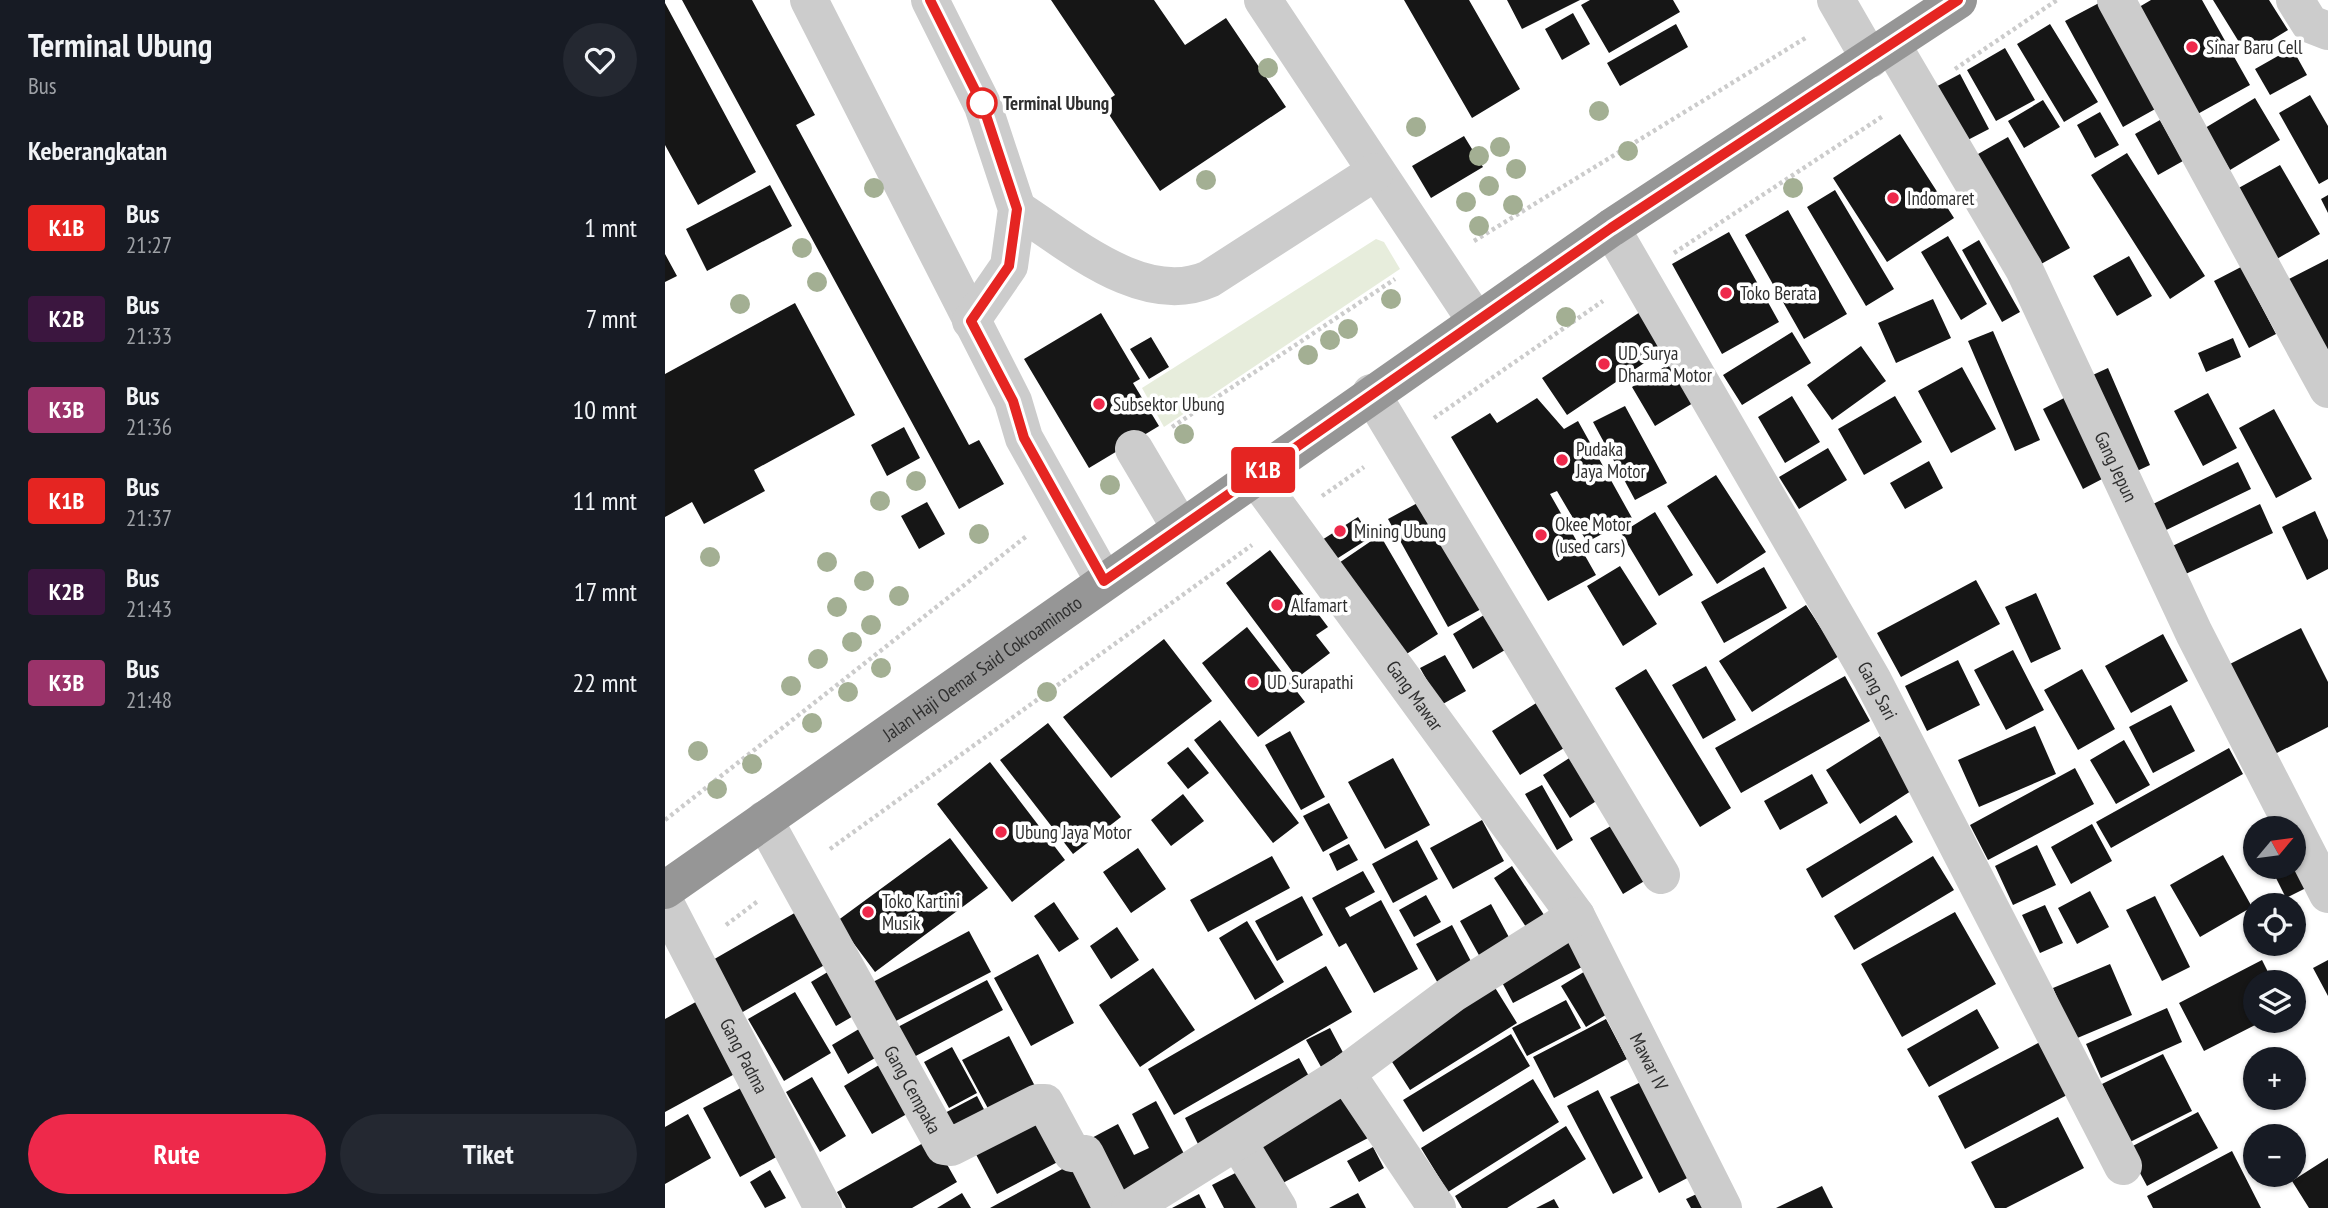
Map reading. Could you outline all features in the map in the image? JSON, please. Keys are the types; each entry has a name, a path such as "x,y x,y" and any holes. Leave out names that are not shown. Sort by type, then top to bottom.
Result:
{"highway":[{"name":"Jalan Haji Oemar Said Cokroaminoto","path":"665,890 1371,393 1611,228 1958,0"}],"street":[{"path":"809,0 1013,401 1024,438 1104,581"},
{"path":"930,0 983,106 1017,209 1009,266 971,321"},
{"path":"1263,0 1430,256 1476,321"},
{"path":"2116,0 2328,389"},
{"path":"2295,0 2310,24 2328,31"},
{"name":"Gang Jepun","path":"1841,7 1919,93 2024,270 2195,633 2328,894"},
{"path":"1017,209 1126,275 1167,287 1192,286 1209,279 1375,172"},
{"name":"Gang Sari","path":"1611,228 1872,679 2123,1166"},
{"path":"1371,393 1661,874"},
{"path":"1135,450 1179,527"},
{"name":"Gang Mawar","path":"1254,475 1576,916"},
{"name":"Gang Cempaka","path":"764,820 944,1146 951,1147 1038,1103 1045,1103 1072,1153 1085,1154 1112,1208"},
{"name":"Gang Padma","path":"665,903 823,1208"},
{"path":"1130,1208 1346,1073 1452,994 1576,916"},
{"name":"Mawar IV","path":"1576,916 1723,1208"},
{"path":"1346,1073 1437,1208"},
{"path":"1238,1142 1278,1208"}],"path":[{"path":"690,951 1400,441 1639,276 2057,0"},
{"path":"1135,450 1430,256 1466,246 1841,7"},
{"path":"665,820 1006,551 1064,509"}],"green space":[{"path":"1376,239 1384,242 1400,269 1164,427 1142,388"}],"building":[{"path":"682,0 752,0 815,115 796,125 969,445 979,440 1004,484 959,509"},
{"path":"1051,0 1154,0 1185,45 1226,18 1286,107 1160,191 1102,104 1115,95"},
{"path":"1404,0 1469,0 1520,89 1472,118"},
{"path":"1507,0 1580,0 1522,29"},
{"path":"1590,0 1673,0 1680,12 1609,53 1581,5"},
{"name":"Sinar Baru Cell","path":"2151,0 2202,0 2250,85 2194,116 2134,10"},
{"path":"2213,0 2269,0 2288,30 2247,55"},
{"path":"665,3 756,172 698,205 665,145"},
{"path":"2099,3 2157,108 2123,127 2065,21"},
{"path":"1573,13 1590,44 1562,60 1545,29"},
{"path":"1676,24 1688,47 1620,86 1607,63"},
{"path":"2050,24 2098,102 2064,122 2017,44"},
{"path":"2005,48 2035,100 1996,121 1967,70"},
{"path":"2292,48 2307,75 2270,95 2255,69"},
{"path":"1960,74 1989,129 1960,144 1930,90"},
{"path":"2310,95 2328,126 2328,179 2319,184 2279,113"},
{"path":"2255,98 2280,140 2230,170 2205,128"},
{"path":"2043,100 2060,127 2024,148 2008,121"},
{"path":"2100,112 2119,145 2095,158 2077,125"},
{"path":"2160,120 2183,161 2158,175 2135,134"},
{"name":"Indomaret","path":"1900,134 1954,218 1887,262 1833,178"},
{"path":"1464,136 1483,167 1431,198 1412,166"},
{"path":"2008,137 2070,248 2032,269 1971,158"},
{"path":"2127,153 2205,276 2170,299 2091,175"},
{"path":"2280,165 2320,234 2275,260 2235,190"},
{"path":"770,185 792,226 707,271 686,229"},
{"path":"1835,190 1894,289 1866,306 1807,207"},
{"path":"2328,195 2328,213 2321,199"},
{"path":"1788,210 1847,314 1804,339 1745,235"},
{"name":"Toko Berata","path":"1729,232 1779,322 1722,354 1672,264"},
{"path":"1948,236 1987,304 1961,320 1921,252"},
{"path":"1979,240 2020,312 2002,322 1962,250"},
{"path":"665,254 677,276 665,282"},
{"path":"2129,256 2152,296 2117,316 2093,276"},
{"path":"2328,259 2328,360 2285,281"},
{"path":"2241,267 2276,334 2249,348 2214,281"},
{"path":"1933,299 1951,338 1896,363 1878,323"},
{"path":"795,303 855,415 754,470 765,491 704,524 692,502 665,517 665,374"},
{"name":"UD Surya Dharma Motor","path":"1640,312 1665,349 1567,415 1542,378"},
{"name":"Subsektor Ubung","path":"1101,313 1140,379 1133,383 1159,426 1089,468 1024,359"},
{"path":"1993,331 2040,440 2015,451 1968,341"},
{"path":"1792,332 1811,363 1742,405 1723,375"},
{"path":"1151,337 1169,367 1149,379 1130,349"},
{"path":"2233,338 2241,357 2206,372 2198,353"},
{"path":"1861,346 1886,381 1832,420 1807,385"},
{"path":"1674,361 1698,400 1655,426 1632,387"},
{"path":"1962,367 1996,429 1951,453 1918,391"},
{"path":"2108,368 2150,465 2126,476 2084,379"},
{"path":"2208,393 2237,448 2203,466 2174,411"},
{"path":"1792,396 1820,442 1785,463 1758,417"},
{"path":"1895,396 1922,442 1864,475 1838,429"},
{"path":"1537,398 1564,429 1578,421 1632,518 1587,542 1557,491 1550,494 1596,575 1548,601 1451,437 1490,413 1497,423"},
{"path":"2064,398 2104,478 2083,489 2043,409"},
{"path":"1625,406 1667,483 1635,500 1593,422"},
{"path":"2274,409 2312,479 2276,498 2239,428"},
{"path":"904,427 920,458 887,476 871,445"},
{"path":"1828,448 1847,480 1799,509 1779,477"},
{"path":"1929,461 1943,488 1905,509 1890,483"},
{"path":"2238,462 2251,489 2158,534 2145,508"},
{"path":"1716,475 1766,552 1717,584 1667,506"},
{"path":"1423,500 1483,608 1448,627 1388,519"},
{"path":"927,502 945,534 919,549 901,516"},
{"path":"2260,504 2273,533 2175,579 2162,551"},
{"path":"2315,511 2328,540 2328,569 2307,580 2282,527"},
{"path":"1655,512 1693,575 1659,596 1621,533"},
{"path":"1358,517 1371,537 1327,565 1314,545"},
{"path":"1380,535 1438,634 1397,660 1330,569"},
{"name":"Alfamart","path":"1270,550 1328,627 1316,635 1330,653 1297,678 1226,583"},
{"path":"1620,566 1657,624 1623,646 1587,586"},
{"path":"1764,567 1787,608 1724,643 1701,602"},
{"path":"1976,580 2000,624 1901,677 1877,633"},
{"path":"2036,593 2061,649 2031,663 2005,607"},
{"path":"1806,605 1839,656 1752,712 1719,661"},
{"path":"1484,615 1505,650 1473,669 1453,634"},
{"name":"UD Surapathi","path":"1247,627 1305,702 1258,737 1202,663"},
{"path":"2301,628 2328,682 2328,727 2273,755 2228,665"},
{"path":"2163,634 2188,681 2131,713 2105,666"},
{"path":"1164,639 1212,701 1111,778 1063,717"},
{"path":"2013,650 2044,710 2006,730 1974,670"},
{"path":"1445,655 1466,691 1441,705 1420,668"},
{"path":"1958,660 1980,705 1927,731 1905,686"},
{"path":"1706,666 1736,720 1703,739 1672,685"},
{"path":"1646,669 1731,808 1700,827 1615,688"},
{"path":"2082,669 2115,729 2078,750 2044,690"},
{"path":"1845,676 1870,721 1741,793 1715,748"},
{"path":"1541,700 1569,745 1520,775 1492,731"},
{"path":"2171,705 2195,751 2153,773 2129,727"},
{"path":"1220,720 1299,823 1273,843 1194,740"},
{"path":"1048,723 1121,817 1073,854 1000,760"},
{"path":"2035,726 2056,774 1979,807 1958,760"},
{"path":"1290,731 1325,797 1301,810 1265,745"},
{"path":"1880,736 1914,789 1860,824 1826,770"},
{"path":"2124,740 2150,785 2116,804 2090,760"},
{"path":"1188,747 1209,773 1188,789 1167,763"},
{"path":"2229,748 2243,774 2111,848 2096,822"},
{"path":"1574,755 1601,798 1570,818 1543,775"},
{"path":"1393,758 1430,825 1385,849 1348,782"},
{"name":"Ubung Jaya Motor","path":"990,762 1065,860 1012,902 937,804"},
{"path":"2075,768 2094,804 1988,860 1970,825"},
{"path":"1812,774 1828,803 1780,830 1764,801"},
{"path":"1542,785 1573,840 1557,850 1525,794"},
{"path":"1183,794 1204,821 1171,846 1151,820"},
{"path":"1329,803 1348,838 1323,852 1303,816"},
{"path":"1896,815 1913,842 1822,898 1806,869"},
{"path":"1623,819 1656,874 1623,894 1590,838"},
{"path":"1482,820 1504,861 1453,889 1430,848"},
{"path":"2092,824 2112,861 2071,884 2051,847"},
{"path":"950,838 988,888 875,972 837,921"},
{"path":"1417,840 1438,879 1393,903 1372,864"},
{"path":"1349,844 1358,860 1337,871 1329,854"},
{"path":"2037,845 2056,885 2013,905 1995,866"},
{"path":"1138,848 1166,889 1131,913 1103,872"},
{"path":"2223,855 2244,893 2243,912 2200,937 2170,885"},
{"path":"1272,856 1290,888 1208,932 1190,900"},
{"path":"1933,856 1954,890 1854,950 1834,916"},
{"path":"1512,866 1548,921 1530,933 1494,878"},
{"path":"1363,871 1375,892 1345,908 1350,917 1381,900 1418,969 1374,993 1346,943 1339,947 1312,898"},
{"path":"2276,879 2306,879 2312,885 2296,893 2284,893"},
{"path":"2090,891 2109,927 2077,944 2058,908"},
{"path":"1426,895 1441,922 1414,937 1399,910"},
{"path":"1302,896 1323,935 1277,961 1255,921"},
{"path":"2155,896 2190,967 2162,981 2126,910"},
{"path":"1054,902 1079,939 1059,952 1034,916"},
{"path":"1491,904 1511,941 1480,957 1460,921"},
{"path":"2045,905 2063,943 2040,953 2022,915"},
{"path":"805,907 835,959 741,1013 711,961"},
{"path":"1955,912 1996,984 1902,1037 1861,964"},
{"path":"1247,921 1284,982 1255,1000 1219,938"},
{"path":"1452,925 1475,969 1440,987 1416,944"},
{"path":"1117,927 1139,960 1111,979 1090,946"},
{"path":"969,931 991,972 894,1022 873,982"},
{"path":"1566,936 1582,967 1513,1003 1497,973"},
{"path":"1038,954 1074,1023 1031,1046 994,978"},
{"path":"2262,960 2267,970 2243,970 2243,1031 2204,1051 2179,1003"},
{"path":"2328,960 2328,996 2313,968"},
{"path":"2110,964 2132,1015 2075,1039 2053,988"},
{"path":"1326,966 1352,1012 1174,1115 1148,1069"},
{"path":"836,967 862,1011 836,1026 811,982"},
{"path":"1153,968 1195,1030 1140,1067 1099,1005"},
{"path":"1587,970 1612,1011 1586,1027 1561,986"},
{"path":"987,980 1003,1010 910,1059 894,1029"},
{"path":"1494,986 1517,1023 1410,1090 1387,1054"},
{"path":"795,992 831,1053 784,1081 748,1019"},
{"path":"703,998 742,1070 665,1112 665,1019"},
{"path":"1566,1000 1581,1028 1527,1056 1512,1028"},
{"path":"2167,1008 2182,1042 2101,1078 2086,1044"},
{"path":"1977,1009 1999,1048 1929,1087 1907,1049"},
{"path":"1606,1019 1627,1059 1554,1098 1533,1057"},
{"path":"864,1026 880,1055 848,1074 832,1045"},
{"path":"1330,1028 1348,1062 1325,1074 1306,1040"},
{"path":"1511,1034 1530,1066 1423,1132 1403,1100"},
{"path":"1009,1036 1038,1092 992,1116 962,1060"},
{"path":"2040,1042 2067,1095 1965,1149 1938,1096"},
{"path":"952,1047 977,1093 949,1108 924,1062"},
{"path":"2163,1054 2192,1111 2130,1142 2102,1084"},
{"path":"1299,1058 1317,1091 1202,1152 1185,1118"},
{"path":"884,1062 912,1111 872,1134 844,1086"},
{"path":"812,1077 846,1136 820,1152 786,1092"},
{"path":"1533,1079 1559,1122 1448,1192 1421,1148"},
{"path":"1643,1081 1691,1176 1659,1193 1610,1097"},
{"path":"752,1082 789,1150 740,1177 703,1108"},
{"path":"1598,1090 1643,1178 1613,1194 1567,1106"},
{"path":"977,1096 988,1117 952,1136 941,1115"},
{"path":"1345,1096 1368,1138 1279,1185 1256,1143"},
{"path":"1156,1101 1190,1165 1118,1203 1086,1141 1118,1124 1134,1155 1149,1148 1132,1114"},
{"path":"1043,1106 1069,1156 997,1194 971,1145"},
{"path":"2198,1112 2218,1148 2147,1186 2127,1149"},
{"path":"688,1114 711,1158 665,1184 665,1127"},
{"path":"2058,1117 2084,1168 2006,1208 1995,1208 1971,1162"},
{"path":"1566,1126 1586,1159 1507,1208 1462,1208 1455,1196"},
{"path":"932,1138 957,1182 912,1208 846,1208 837,1192"},
{"path":"1373,1147 1384,1168 1359,1182 1347,1161"},
{"path":"2232,1151 2243,1173 2243,1187 2250,1187 2261,1208 2153,1208 2147,1196"},
{"path":"2328,1158 2328,1208 2309,1208 2296,1187 2306,1187 2306,1172"},
{"path":"1079,1160 1099,1208 990,1208"},
{"path":"1249,1166 1271,1208 1224,1208 1212,1185"},
{"path":"770,1170 786,1198 765,1208 750,1182"},
{"path":"1822,1186 1833,1208 1776,1208"},
{"path":"1703,1191 1712,1208 1691,1208 1686,1199"},
{"path":"962,1193 971,1208 937,1208"},
{"path":"1358,1193 1366,1208 1329,1208"},
{"path":"1199,1194 1206,1208 1172,1208"},
{"path":"1554,1199 1559,1208 1536,1208"}],"bus line":[{"name":"K1B","path":"930,0 983,106 1017,209 1009,266 971,321 1013,401 1024,438 1104,581 1611,228 1958,0"}],"place":[{"name":"Sinar Baru Cell","path":"2192,47"},
{"name":"Terminal Ubung","path":"982,103"},
{"name":"Indomaret","path":"1893,198"},
{"name":"Toko Berata","path":"1726,293"},
{"name":"UD Surya Dharma Motor","path":"1604,364"},
{"name":"Subsektor Ubung","path":"1099,404"},
{"name":"Pudaka Jaya Motor","path":"1562,460"},
{"name":"Mining Ubung","path":"1340,531"},
{"name":"Okee Motor (used cars)","path":"1541,535"},
{"name":"Alfamart","path":"1277,605"},
{"name":"UD Surapathi","path":"1253,682"},
{"name":"Ubung Jaya Motor","path":"1001,832"},
{"name":"Toko Kartini Musik","path":"868,912"}]}
